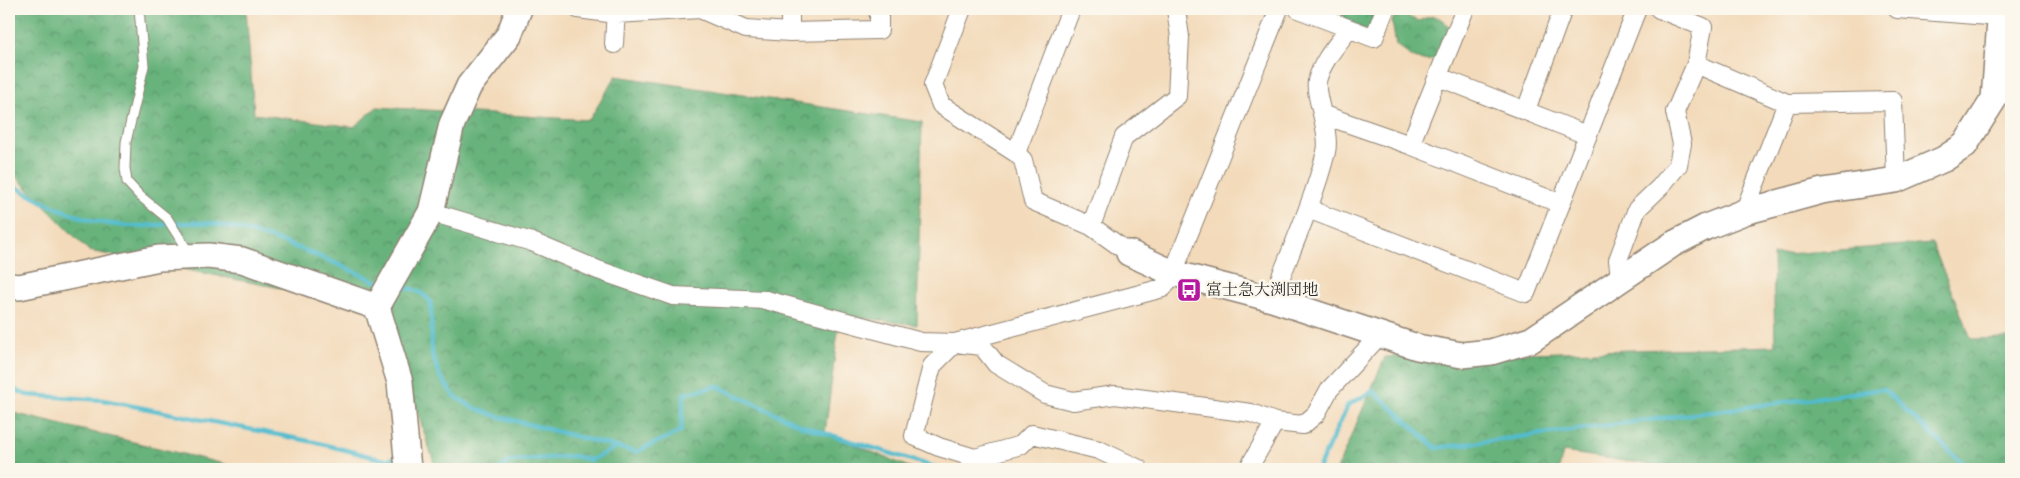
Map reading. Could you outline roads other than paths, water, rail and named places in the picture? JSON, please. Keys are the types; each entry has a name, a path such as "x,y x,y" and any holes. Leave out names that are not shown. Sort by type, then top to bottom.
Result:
{"street":[{"path":"407,461 400,382 377,307 431,212 452,124 469,86 509,35 520,9"},
{"path":"578,9 616,11 700,9 746,29 790,32 879,30 880,9"},
{"path":"790,9 790,32"},
{"path":"962,9 933,85 942,105 1016,152 1023,160 1033,201 1090,226 1129,253 1173,273 1272,299 1429,350 1462,355 1491,352 1531,340 1620,278 1673,244 1744,212 1822,191 1896,180 1951,154 1965,145 1994,99 2001,13 1897,9"},
{"path":"1016,152 1071,9"},
{"path":"1090,226 1124,137 1177,96 1180,38 1176,9"},
{"path":"1139,469 1098,450 1032,434 1021,446 975,458 939,447 914,436 932,366 955,343 1163,288 1173,273 1279,9"},
{"path":"1298,9 1374,38 1385,9"},
{"path":"1410,144 1440,76 1465,9"},
{"path":"1526,110 1563,9"},
{"path":"1308,209 1526,293 1636,9"},
{"path":"1620,278 1618,260 1637,209 1660,187 1678,165 1682,144 1675,112 1696,64 1703,27 1660,9"},
{"path":"614,44 616,11"},
{"path":"1272,299 1308,209 1327,149 1324,115 1317,83 1323,63 1349,29"},
{"path":"1696,64 1787,103 1893,101 1896,180"},
{"path":"1440,76 1587,135"},
{"path":"1744,212 1787,103"},
{"path":"1324,115 1410,144 1559,204"},
{"path":"431,212 532,242 598,270 673,296 766,300 921,342 982,346 996,364 1045,394 1073,401 1116,395 1250,414 1275,422 1303,426 1316,414 1329,390 1380,335"},
{"path":"9,286 20,287 159,258 208,256 242,260 377,307"},
{"path":"1248,469 1275,422"}],"lane":[{"path":"139,9 144,66 126,142 124,168 127,182 140,196 167,218 192,257"}],"waterway":[{"path":"9,183 74,215 110,224 145,226 205,223 245,230 305,250 382,284"},
{"path":"397,287 416,291 424,295 431,303 432,354 439,374 454,396 472,407 497,416 636,452 681,431 684,394 717,386 802,426 941,469"},
{"path":"9,387 27,395 103,400 314,442 385,460 399,457"},
{"path":"1318,469 1348,405 1373,391 1436,448 1883,389 1969,469"},
{"path":"499,469 510,461 574,456 591,460 617,447"},
{"path":"416,459 431,469"}],"place":[{"name":"富士急大渕団地","path":"1189,290"}]}
